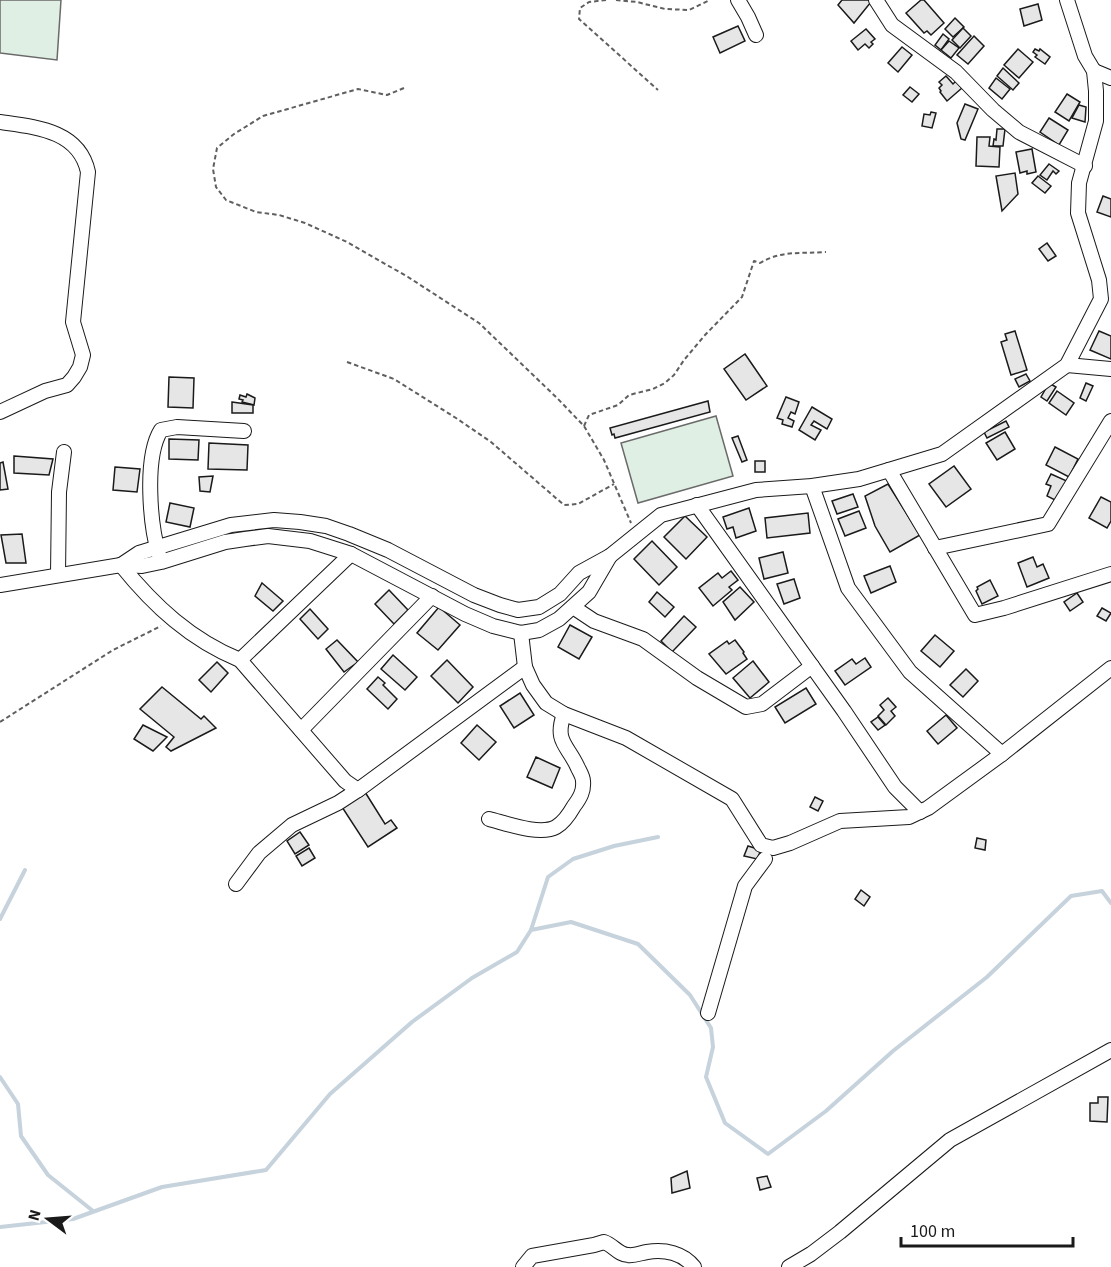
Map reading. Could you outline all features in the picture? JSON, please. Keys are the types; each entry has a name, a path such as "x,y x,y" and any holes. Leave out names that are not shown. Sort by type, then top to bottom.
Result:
{"street":[{"path":"738,0 756,35"},
{"path":"876,0 892,25 956,72 993,110 1019,132 1084,166"},
{"path":"121,565 139,553 231,525 274,520 300,522 326,526 349,534 388,550 474,595 500,606 518,610 539,607 560,594 579,573 610,556 661,515 756,490 812,486 859,479 942,454 1067,365 1101,298 1099,280 1078,213 1079,183 1096,121 1094,71 1085,56 1067,0"},
{"path":"1094,71 1111,78"},
{"path":"0,122 63,136 80,151 87,172 73,322 75,335 82,348 80,367 67,385 0,412"},
{"path":"1067,365 1111,369"},
{"path":"935,548 1048,524 1111,421"},
{"path":"161,562 149,480 156,439 161,430 177,427 244,431"},
{"path":"58,575 59,492 63,452"},
{"path":"889,470 975,615 1111,574"},
{"path":"812,486 848,588 910,672 1002,754"},
{"path":"697,505 895,787 920,812"},
{"path":"0,585 121,565 142,566 225,542 268,536 310,541 351,554 465,614 492,626 521,633 539,630 559,619 573,607 589,592 610,556"},
{"path":"240,660 351,554"},
{"path":"121,565 172,620 217,651 240,660 345,781 358,790"},
{"path":"301,730 432,596"},
{"path":"573,607 594,621 643,639 697,678 746,707 762,704 812,666"},
{"path":"521,633 525,668 533,685 546,703 564,714 626,738 732,800 766,850"},
{"path":"236,884 259,854 292,825 338,803 358,790 525,668"},
{"path":"708,1013 744,886 766,850 790,843 840,821 909,817 928,808 1002,754 1111,668"},
{"path":"489,819 523,828 542,830 556,827 570,813 582,795 583,780 574,759 560,738 560,727 564,714"},
{"path":"789,1267 840,1232 950,1140 1111,1050"},
{"path":"523,1267 532,1256 604,1242 629,1256 650,1251 675,1252 694,1267"}],"path":[{"path":"606,0 589,2 580,8 579,19 658,90"},
{"path":"616,0 666,9 689,10 710,0"},
{"path":"404,88 387,94 358,89 263,116 217,148 213,169 216,187 226,200 256,212 279,215 305,223 347,242 408,277 479,323 584,426 604,460 636,535"},
{"path":"584,426 589,415 618,405 629,395 665,384 705,335 742,297 754,261 760,263 782,253 826,252"},
{"path":"347,362 394,379 456,418 491,442 564,504 578,504 614,484"},
{"path":"0,722 113,650 172,620"}],"green space":[{"path":"0,0 61,0 57,60 0,53"},
{"path":"716,416 733,476 638,503 621,443"}],"building":[{"path":"842,0 870,0 871,2 854,23 838,5"},
{"path":"924,0 944,23 931,35 927,31 924,33 906,13"},
{"path":"1038,4 1042,20 1024,26 1020,9"},
{"path":"955,18 964,27 953,37 945,29"},
{"path":"738,26 745,41 720,53 713,37"},
{"path":"963,28 971,36 960,48 952,40"},
{"path":"866,29 875,39 869,48 865,44 858,50 851,41"},
{"path":"943,34 949,39 941,50 935,45"},
{"path":"974,36 984,46 968,64 957,55"},
{"path":"949,41 959,48 951,58 941,50"},
{"path":"902,47 912,55 898,72 888,63"},
{"path":"1018,49 1033,62 1019,78 1004,65"},
{"path":"1035,49 1039,51 1040,49 1050,57 1045,64 1035,57 1037,55 1033,52"},
{"path":"1003,68 1019,83 1013,90 997,76"},
{"path":"946,76 953,84 956,81 962,88 947,101 939,88 942,85 939,82"},
{"path":"996,78 1010,89 1002,99 989,88"},
{"path":"910,87 919,94 912,102 903,95"},
{"path":"1067,94 1080,102 1069,121 1055,112"},
{"path":"965,104 978,109 965,140 961,139 957,123"},
{"path":"1079,105 1086,107 1085,122 1072,118"},
{"path":"931,112 936,113 932,128 922,126 924,114 930,115"},
{"path":"1049,118 1068,130 1059,145 1040,132"},
{"path":"997,129 1005,129 1003,146 993,146"},
{"path":"977,137 990,137 989,146 1000,147 999,167 976,166"},
{"path":"1032,149 1036,172 1020,173 1016,152"},
{"path":"1049,164 1059,171 1056,174 1053,171 1047,180 1040,175"},
{"path":"1015,173 1018,194 1002,211 996,176"},
{"path":"1038,176 1051,186 1045,193 1032,183"},
{"path":"1103,196 1111,199 1111,217 1097,212"},
{"path":"1047,243 1056,256 1048,261 1039,249"},
{"path":"1015,331 1027,370 1011,375 1001,342 1007,340 1005,334"},
{"path":"1099,331 1111,336 1111,359 1090,350"},
{"path":"745,354 767,386 746,400 724,369"},
{"path":"1026,374 1030,381 1019,387 1015,379"},
{"path":"169,377 194,378 193,408 168,407"},
{"path":"1049,383 1056,387 1047,401 1041,397"},
{"path":"1086,383 1093,386 1086,401 1080,398"},
{"path":"1057,391 1074,403 1066,415 1049,403"},
{"path":"247,394 255,398 254,405 239,399 240,395 246,397"},
{"path":"786,397 799,402 795,414 791,412 788,418 794,421 792,427 782,424 783,420 777,418"},
{"path":"708,401 710,412 615,438 614,434 612,435 610,428"},
{"path":"232,402 253,405 253,413 232,413"},
{"path":"812,407 832,419 827,429 814,421 811,425 821,430 815,440 799,430"},
{"path":"1006,421 1009,427 987,438 984,432"},
{"path":"1005,432 1015,449 997,460 986,443"},
{"path":"738,436 747,460 742,462 732,438"},
{"path":"169,439 199,440 198,460 169,459"},
{"path":"209,443 248,445 247,470 208,469"},
{"path":"1055,447 1078,459 1069,477 1046,465"},
{"path":"14,456 53,459 49,475 14,473"},
{"path":"755,461 765,461 765,472 755,472"},
{"path":"3,462 8,489 0,490 0,463"},
{"path":"954,466 971,489 946,507 929,484"},
{"path":"115,467 140,469 137,492 113,490"},
{"path":"1051,474 1069,482 1059,502 1047,496 1051,486 1046,484"},
{"path":"213,476 210,492 200,491 199,477"},
{"path":"888,484 920,535 890,552 875,526 865,496"},
{"path":"853,494 858,507 837,514 832,501"},
{"path":"1101,497 1111,502 1111,521 1107,528 1089,518"},
{"path":"170,503 194,508 190,527 166,522"},
{"path":"749,508 756,531 736,538 733,527 727,529 723,517"},
{"path":"859,511 866,528 845,536 838,519"},
{"path":"808,513 810,533 767,538 765,518"},
{"path":"685,516 707,537 686,559 664,537"},
{"path":"22,534 26,563 6,563 1,535"},
{"path":"652,541 677,567 659,585 634,559"},
{"path":"783,552 788,573 764,579 759,558"},
{"path":"1033,557 1037,567 1043,564 1049,578 1027,587 1018,563"},
{"path":"890,566 896,582 871,593 864,576"},
{"path":"731,571 738,580 729,587 732,590 713,606 699,588 718,573 722,578"},
{"path":"794,579 800,598 784,604 777,584"},
{"path":"990,580 998,596 982,604 976,591 977,587"},
{"path":"262,583 283,601 273,611 255,596"},
{"path":"740,587 754,602 735,620 723,602"},
{"path":"389,590 408,610 394,624 375,604"},
{"path":"657,592 674,607 665,617 649,602"},
{"path":"1077,593 1083,602 1070,611 1064,602"},
{"path":"439,607 460,625 438,650 417,633"},
{"path":"1102,608 1111,613 1106,621 1097,616"},
{"path":"310,609 328,629 318,639 300,619"},
{"path":"684,616 696,627 672,652 661,641"},
{"path":"570,625 592,637 579,659 558,647"},
{"path":"935,635 954,651 940,667 921,651"},
{"path":"337,640 358,662 344,672 326,649"},
{"path":"735,640 747,659 726,674 709,654 727,641 729,644"},
{"path":"393,655 417,677 405,690 381,669"},
{"path":"865,658 871,667 845,685 835,671 852,659 856,664"},
{"path":"447,660 473,687 458,703 431,676"},
{"path":"753,661 769,682 750,698 733,678"},
{"path":"217,662 228,673 211,692 199,680"},
{"path":"966,669 978,681 963,697 950,685"},
{"path":"378,677 397,699 388,709 367,689"},
{"path":"162,687 201,719 204,716 216,728 171,751 166,747 174,737 140,709"},
{"path":"806,688 816,704 785,723 775,707"},
{"path":"520,693 534,715 514,728 500,706"},
{"path":"888,698 896,707 891,711 895,716 886,725 878,716 884,710 880,705"},
{"path":"946,715 957,728 938,744 927,731"},
{"path":"878,717 885,725 878,730 871,722"},
{"path":"143,725 167,737 153,751 134,739"},
{"path":"477,725 496,742 479,760 461,743"},
{"path":"536,757 560,768 552,788 527,777"},
{"path":"365,792 385,824 391,820 397,828 368,847 342,807"},
{"path":"815,797 823,801 818,811 810,807"},
{"path":"300,832 309,845 295,854 287,841"},
{"path":"977,838 986,840 985,850 975,848"},
{"path":"748,846 761,850 757,859 744,856"},
{"path":"309,848 315,858 302,866 296,856"},
{"path":"861,890 870,897 864,906 855,899"},
{"path":"1098,1097 1108,1097 1107,1122 1090,1121 1090,1103 1098,1103"},
{"path":"687,1171 690,1188 672,1193 671,1178"},
{"path":"767,1176 771,1187 760,1190 757,1178"}],"waterway":[{"path":"0,1227 73,1219 162,1187 266,1170 330,1094 412,1022 472,978 517,952 531,930 548,877 573,859 614,846 658,837"},
{"path":"0,919 25,870"},
{"path":"531,930 571,922 638,944 690,995 711,1028 713,1047 706,1077 725,1123 768,1154 826,1111 893,1051 987,977 1071,896 1102,891 1111,903"},
{"path":"0,1077 18,1104 21,1136 48,1175 93,1211"}]}
